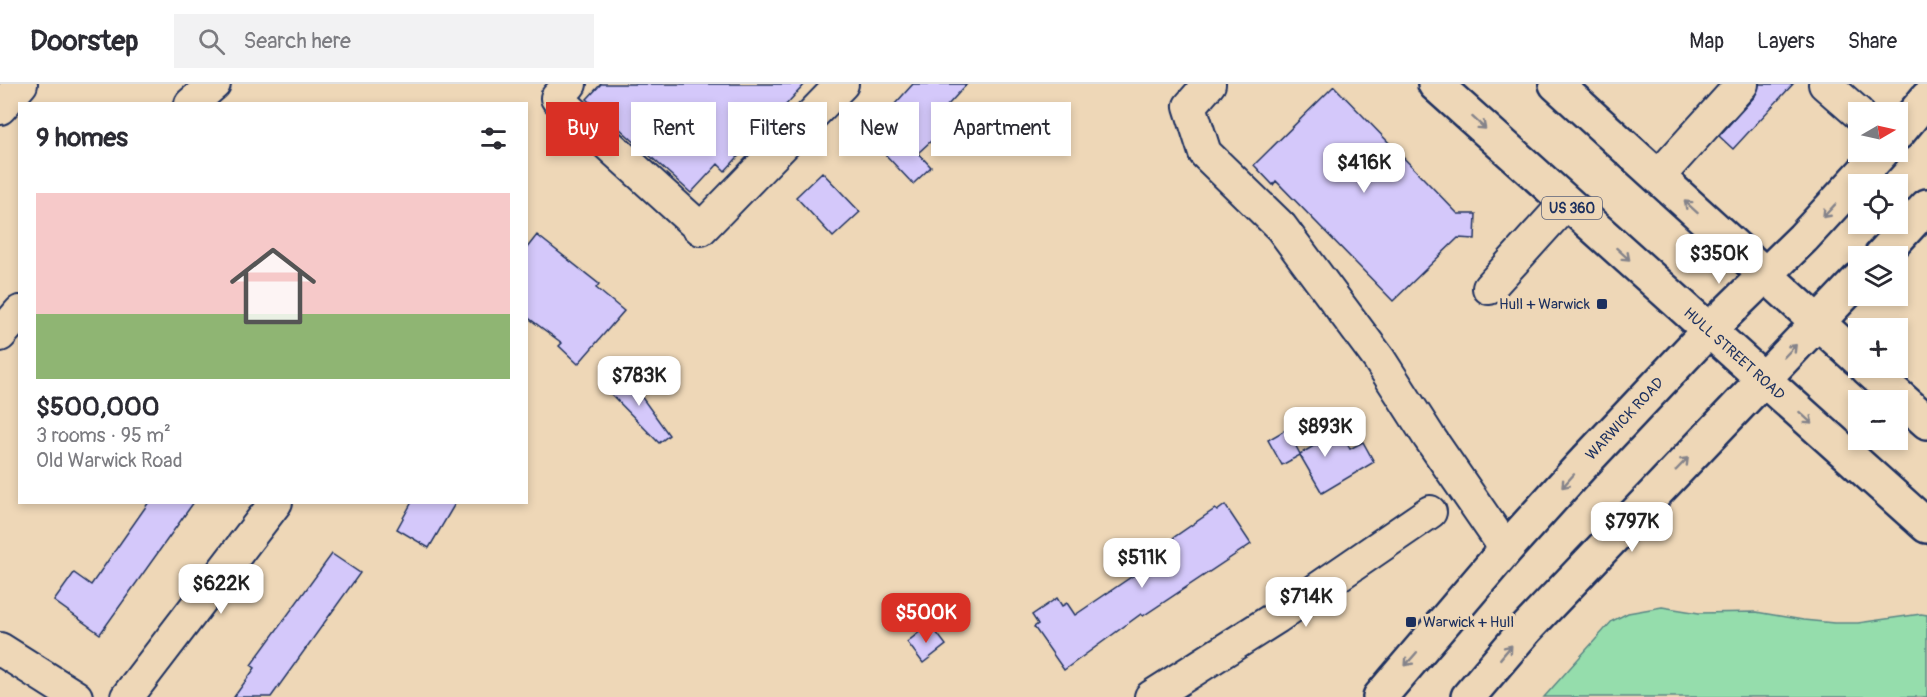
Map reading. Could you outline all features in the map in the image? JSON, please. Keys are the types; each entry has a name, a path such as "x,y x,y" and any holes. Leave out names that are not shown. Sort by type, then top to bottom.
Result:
{"main road":[{"name":"HULL STREET ROAD","path":"1435,84 1927,526"},
{"path":"1556,84 1848,350"},
{"path":"1908,122 1927,98"},
{"name":"WARWICK ROAD","path":"1380,697 1506,549 1708,331 1803,238 1873,162"},
{"path":"1890,246 1927,206"},
{"path":"1468,697 1526,628 1848,289"},
{"path":"1879,378 1927,422"}],"street":[{"path":"0,108 21,84"},
{"path":"192,102 214,84"},
{"path":"570,84 557,98 701,229 842,84"},
{"path":"1209,84 1190,106 1205,153 1281,227 1379,359 1506,549"},
{"path":"1658,177 1742,84"},
{"path":"1825,84 1848,104"},
{"path":"1489,288 1566,203"},
{"path":"0,335 18,314"},
{"path":"127,697 274,504"},
{"path":"1151,697 1277,617 1430,512"},
{"path":"0,649 76,697"}],"green space":[{"path":"1662,607 1699,613 1756,612 1834,623 1858,623 1927,615 1927,697 1544,697 1612,621 1628,613"}],"building":[{"path":"601,84 805,84 788,102 728,102 728,156 739,156 725,171 718,164 691,193 650,156 716,156 716,102 631,102 631,139 619,128 619,102 590,102 587,99"},
{"path":"913,84 967,84 951,102 931,102 931,141 919,152 919,102 897,102"},
{"path":"1759,84 1793,84 1733,149 1719,136 1755,96"},
{"path":"1334,86 1458,214 1476,214 1475,239 1458,238 1393,301 1276,181 1273,185 1254,165"},
{"path":"919,154 931,167 913,184 887,156 919,156"},
{"path":"822,172 860,212 833,237 796,197"},
{"path":"537,235 599,284 596,288 624,311 578,364 559,346 562,343 528,318 528,246"},
{"path":"636,368 638,392 669,435 659,443 611,394"},
{"path":"1287,429 1300,454 1340,431 1350,449 1363,442 1374,462 1322,493 1300,455 1282,465 1268,440"},
{"path":"148,504 193,504 100,634 54,601 74,573 91,585"},
{"path":"411,504 455,504 429,548 397,529"},
{"path":"1225,505 1251,544 1143,616 1141,614 1064,670 1034,627 1038,624 1032,615 1057,598 1062,606 1067,603 1075,615 1178,545 1173,538 1215,509 1217,511"},
{"path":"332,554 360,573 271,697 234,697 255,668 251,665"},
{"path":"930,624 946,645 923,663 907,642"}],"place":[{"name":"Hull + Warwick","path":"1602,304"},
{"name":"Warwick + Hull","path":"1411,622"}]}
